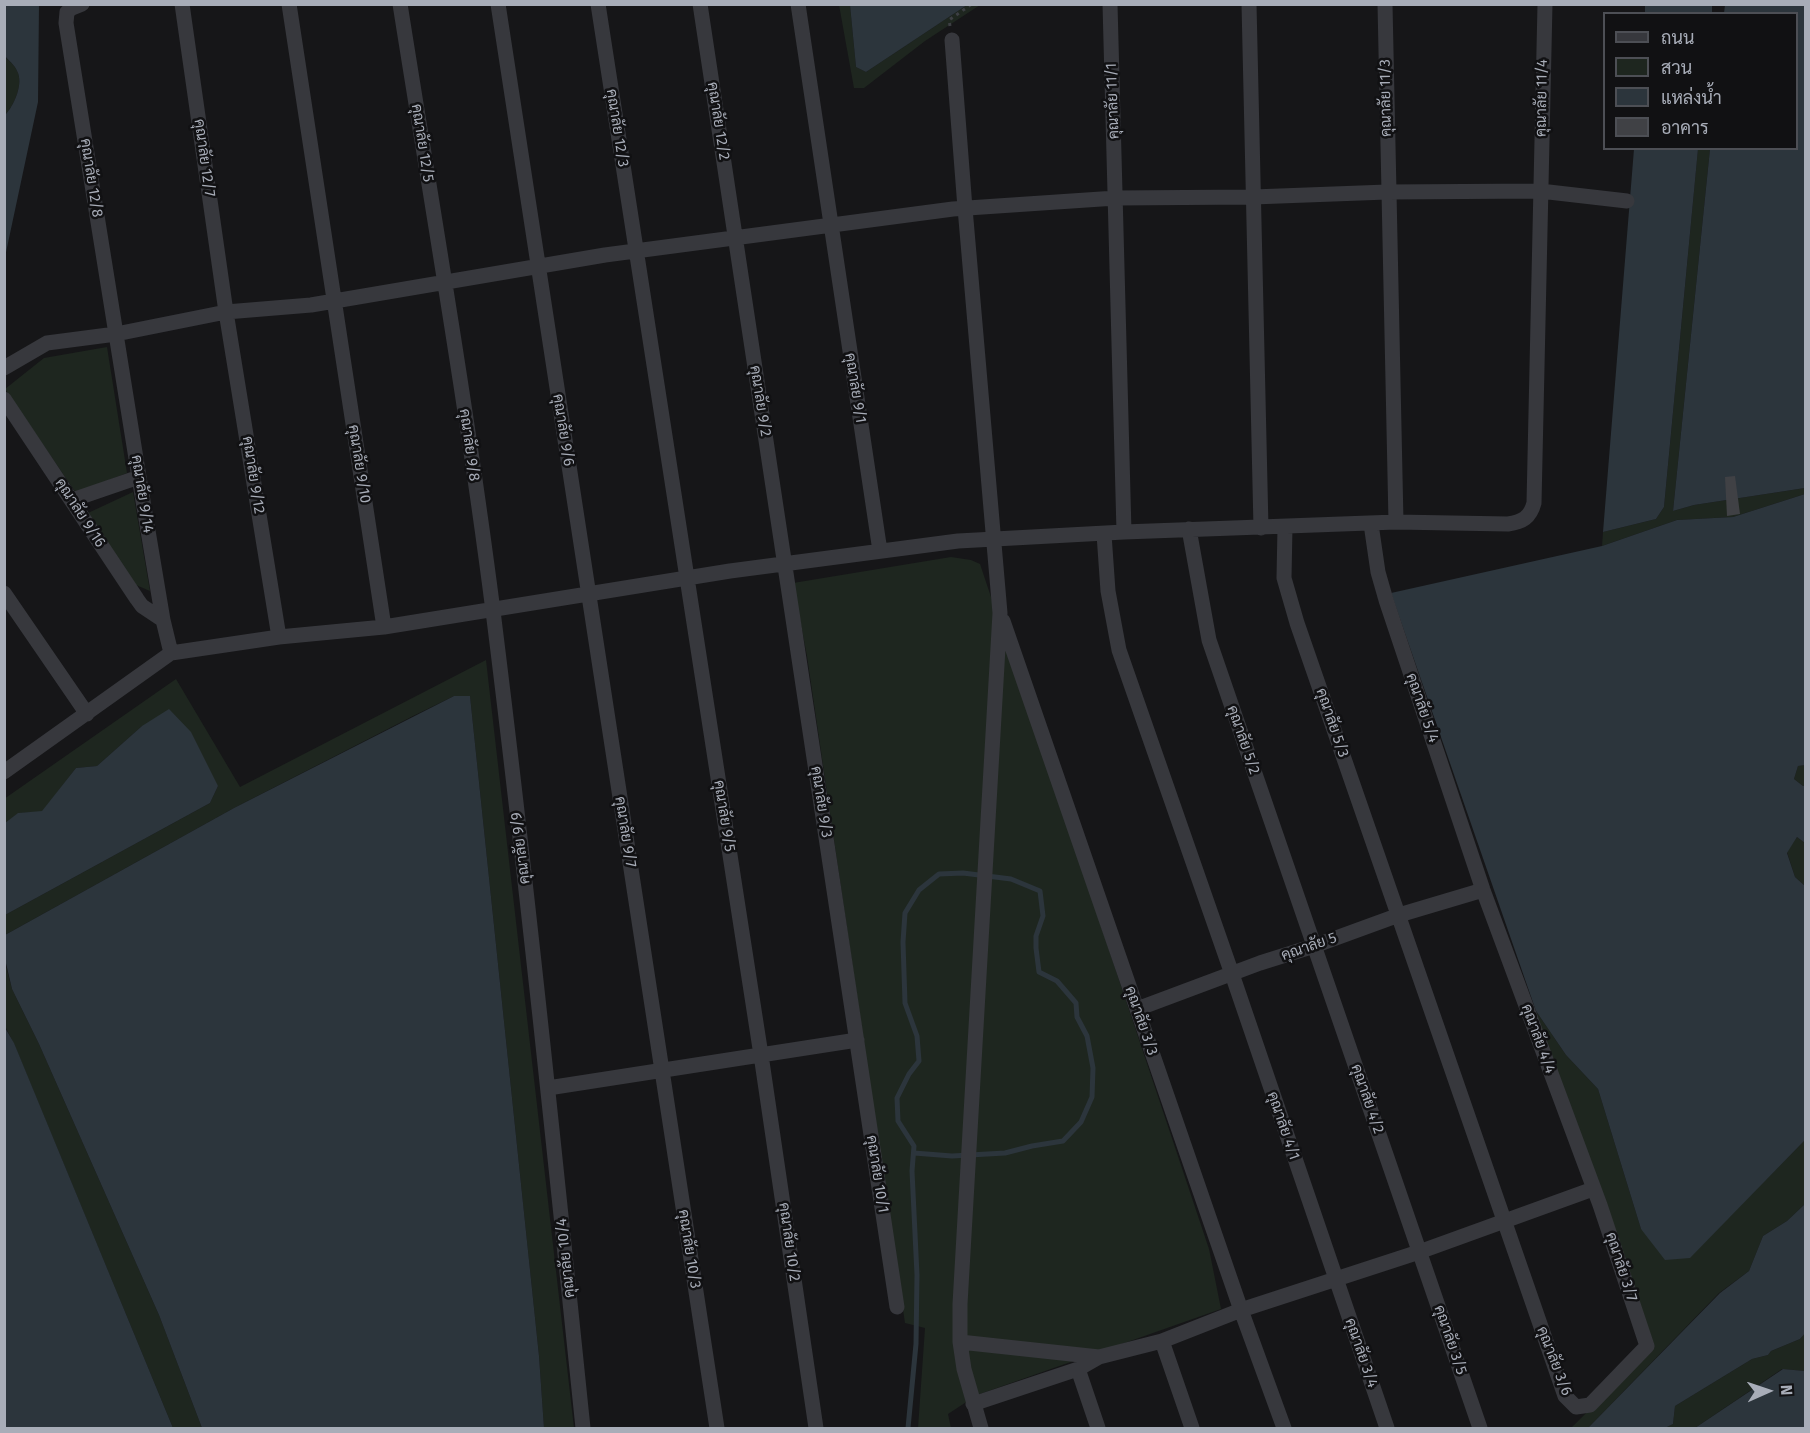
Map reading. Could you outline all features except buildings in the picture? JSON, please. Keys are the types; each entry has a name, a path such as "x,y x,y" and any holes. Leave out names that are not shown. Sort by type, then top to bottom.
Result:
{"street":[{"name":"คุณาลัย 12/8","path":"82,4 67,12 66,22 116,334"},
{"name":"คุณาลัย 12/7","path":"182,4 226,312"},
{"name":"คุณาลัย 9/10","path":"290,4 384,627"},
{"name":"คุณาลัย 12/5","path":"400,4 444,282"},
{"name":"คุณาลัย 9/6","path":"498,4 588,593"},
{"name":"คุณาลัย 12/3","path":"598,4 687,578"},
{"name":"คุณาลัย 12/2","path":"700,4 736,238"},
{"name":"คุณาลัย 9/1","path":"798,4 880,551"},
{"name":"คุณาลัย 11/1","path":"1110,4 1124,532"},
{"path":"1249,4 1262,528"},
{"name":"คุณาลัย 11/3","path":"1385,4 1387,192 1396,522"},
{"name":"คุณาลัย 11/4","path":"1396,522 1508,524 1519,522 1532,512 1545,4"},
{"path":"952,40 1000,613 961,1292 960,1342 964,1369 981,1428"},
{"path":"4,368 47,343 116,334 226,312 334,301 637,251 965,208 1116,198 1252,197 1387,192 1540,191 1627,201"},
{"name":"คุณาลัย 9/2","path":"736,238 785,564"},
{"name":"คุณาลัย 9/8","path":"444,282 492,609"},
{"name":"คุณาลัย 9/12","path":"226,312 279,637"},
{"name":"คุณาลัย 9/14","path":"116,334 163,620 171,653"},
{"name":"คุณาลัย 9/16","path":"4,399 136,599 142,606 163,620"},
{"path":"72,500 139,477"},
{"path":"4,772 171,653 279,637 384,627 687,578 958,541 1396,522"},
{"name":"คุณาลัย 5/4","path":"1371,524 1382,588 1483,890"},
{"name":"คุณาลัย 5/3","path":"1285,527 1284,578 1290,602 1505,1221"},
{"name":"คุณาลัย 5/2","path":"1189,530 1209,640 1314,946"},
{"name":"คุณาลัย 4/1","path":"1104,534 1108,591 1119,650 1335,1278"},
{"name":"คุณาลัย 9/3","path":"785,564 857,1040"},
{"name":"คุณาลัย 9/5","path":"687,578 761,1055"},
{"path":"4,593 87,714"},
{"name":"คุณาลัย 9/7","path":"588,593 662,1070"},
{"name":"คุณาลัย 9/9","path":"492,609 548,1088"},
{"name":"คุณาลัย 3/3","path":"1000,613 1284,1428"},
{"name":"คุณาลัย 5","path":"1137,1010 1399,915 1483,890"},
{"name":"คุณาลัย 4/4","path":"1483,890 1593,1189"},
{"name":"คุณาลัย 4/2","path":"1314,946 1419,1252"},
{"path":"548,1088 857,1040"},
{"name":"คุณาลัย 10/1","path":"857,1040 897,1307"},
{"name":"คุณาลัย 10/2","path":"761,1055 816,1428"},
{"name":"คุณาลัย 10/3","path":"662,1070 717,1428"},
{"name":"คุณาลัย 10/4","path":"548,1088 583,1428"},
{"path":"973,1404 1078,1369 1099,1357 1162,1341 1241,1310 1419,1252 1593,1189"},
{"name":"คุณาลัย 3/7","path":"1593,1189 1647,1346"},
{"name":"คุณาลัย 3/6","path":"1505,1221 1565,1396 1571,1404 1576,1407 1590,1404 1647,1346"},
{"name":"คุณาลัย 3/5","path":"1419,1252 1480,1428"},
{"name":"คุณาลัย 3/4","path":"1335,1278 1387,1428"},
{"path":"1162,1341 1192,1428"},
{"path":"960,1342 1099,1357"},
{"path":"1078,1369 1098,1428"}],"path":[{"path":"952,40 949,20 972,4"}],"green space":[{"path":"839,5 850,5 856,67 866,72 967,5 980,5 925,41 864,88 854,88"},
{"path":"4,56 19,76 19,88 15,100 5,115"},
{"path":"1698,150 1710,150 1673,511 1694,505 1805,488 1805,494 1733,517 1677,520 1602,546 1603,532 1656,519 1664,507"},
{"path":"107,347 127,473 76,493 5,389 44,358"},
{"path":"133,492 150,591 136,585 88,513"},
{"path":"951,557 980,564 1209,1249 1221,1309 977,1395 948,1414 951,1428 918,1428 925,1328 905,1323 807,656 793,583"},
{"path":"486,660 574,1428 544,1428 539,1356 470,696 454,696 234,808 5,935 5,915 210,803 218,786 142,726 97,766 76,768 42,812 19,813 5,823 4,799 176,679 240,787"},
{"path":"1805,765 1805,786 1803,786 1794,779 1798,766"},
{"path":"1797,837 1805,843 1805,886 1795,877 1787,852"},
{"path":"4,959 12,989 39,1044 159,1315 202,1428 173,1428 5,1026"},
{"path":"1536,1011 1566,1055 1598,1089 1641,1229 1690,1257 1805,1140 1805,1204 1787,1221 1763,1236 1749,1271 1719,1293 1588,1428 1571,1428 1652,1348"},
{"path":"1805,1332 1805,1371 1782,1369 1695,1428 1665,1428 1673,1424 1675,1406 1752,1359 1768,1355 1771,1351 1800,1339"}],"water":[{"path":"5,4 39,5 38,102 5,257 5,115 15,100 19,88 19,76 5,56"},
{"path":"850,4 967,5 866,72 856,67"},
{"path":"1645,4 1712,5 1712,12 1645,12"},
{"path":"1725,5 1805,5 1805,488 1694,505 1673,511 1710,150 1798,150 1798,12 1724,12"},
{"path":"1634,150 1698,150 1664,507 1656,519 1603,532"},
{"path":"1805,494 1806,765 1798,766 1794,779 1805,786 1805,843 1797,837 1787,853 1795,877 1805,886 1805,1140 1690,1258 1665,1260 1641,1229 1598,1089 1566,1055 1536,1011 1391,593 1602,546 1677,520 1733,517"},
{"path":"454,696 470,696 539,1356 544,1428 202,1428 159,1315 39,1044 12,989 5,959 5,935 234,808"},
{"path":"169,709 191,732 218,786 210,803 5,915 5,823 18,813 42,811 76,768 97,766 142,726"},
{"path":"4,1026 14,1043 173,1428 5,1428"},
{"path":"1805,1204 1806,1332 1800,1339 1771,1351 1768,1355 1752,1359 1675,1406 1673,1424 1665,1428 1588,1428 1720,1293 1749,1271 1763,1236 1787,1221"},
{"path":"1783,1369 1805,1371 1805,1428 1695,1428"}],"waterway":[{"path":"908,1428 916,1344 917,1275 912,1171 914,1146 898,1121 897,1098 909,1074 919,1061 917,1036 905,1003 903,942 905,913 919,890 939,874 963,873 1011,879 1040,891 1043,916 1036,936 1039,972 1057,981 1076,1003 1077,1017 1087,1036 1093,1068 1092,1097 1081,1122 1063,1141 1005,1153 952,1156 914,1153"}]}
